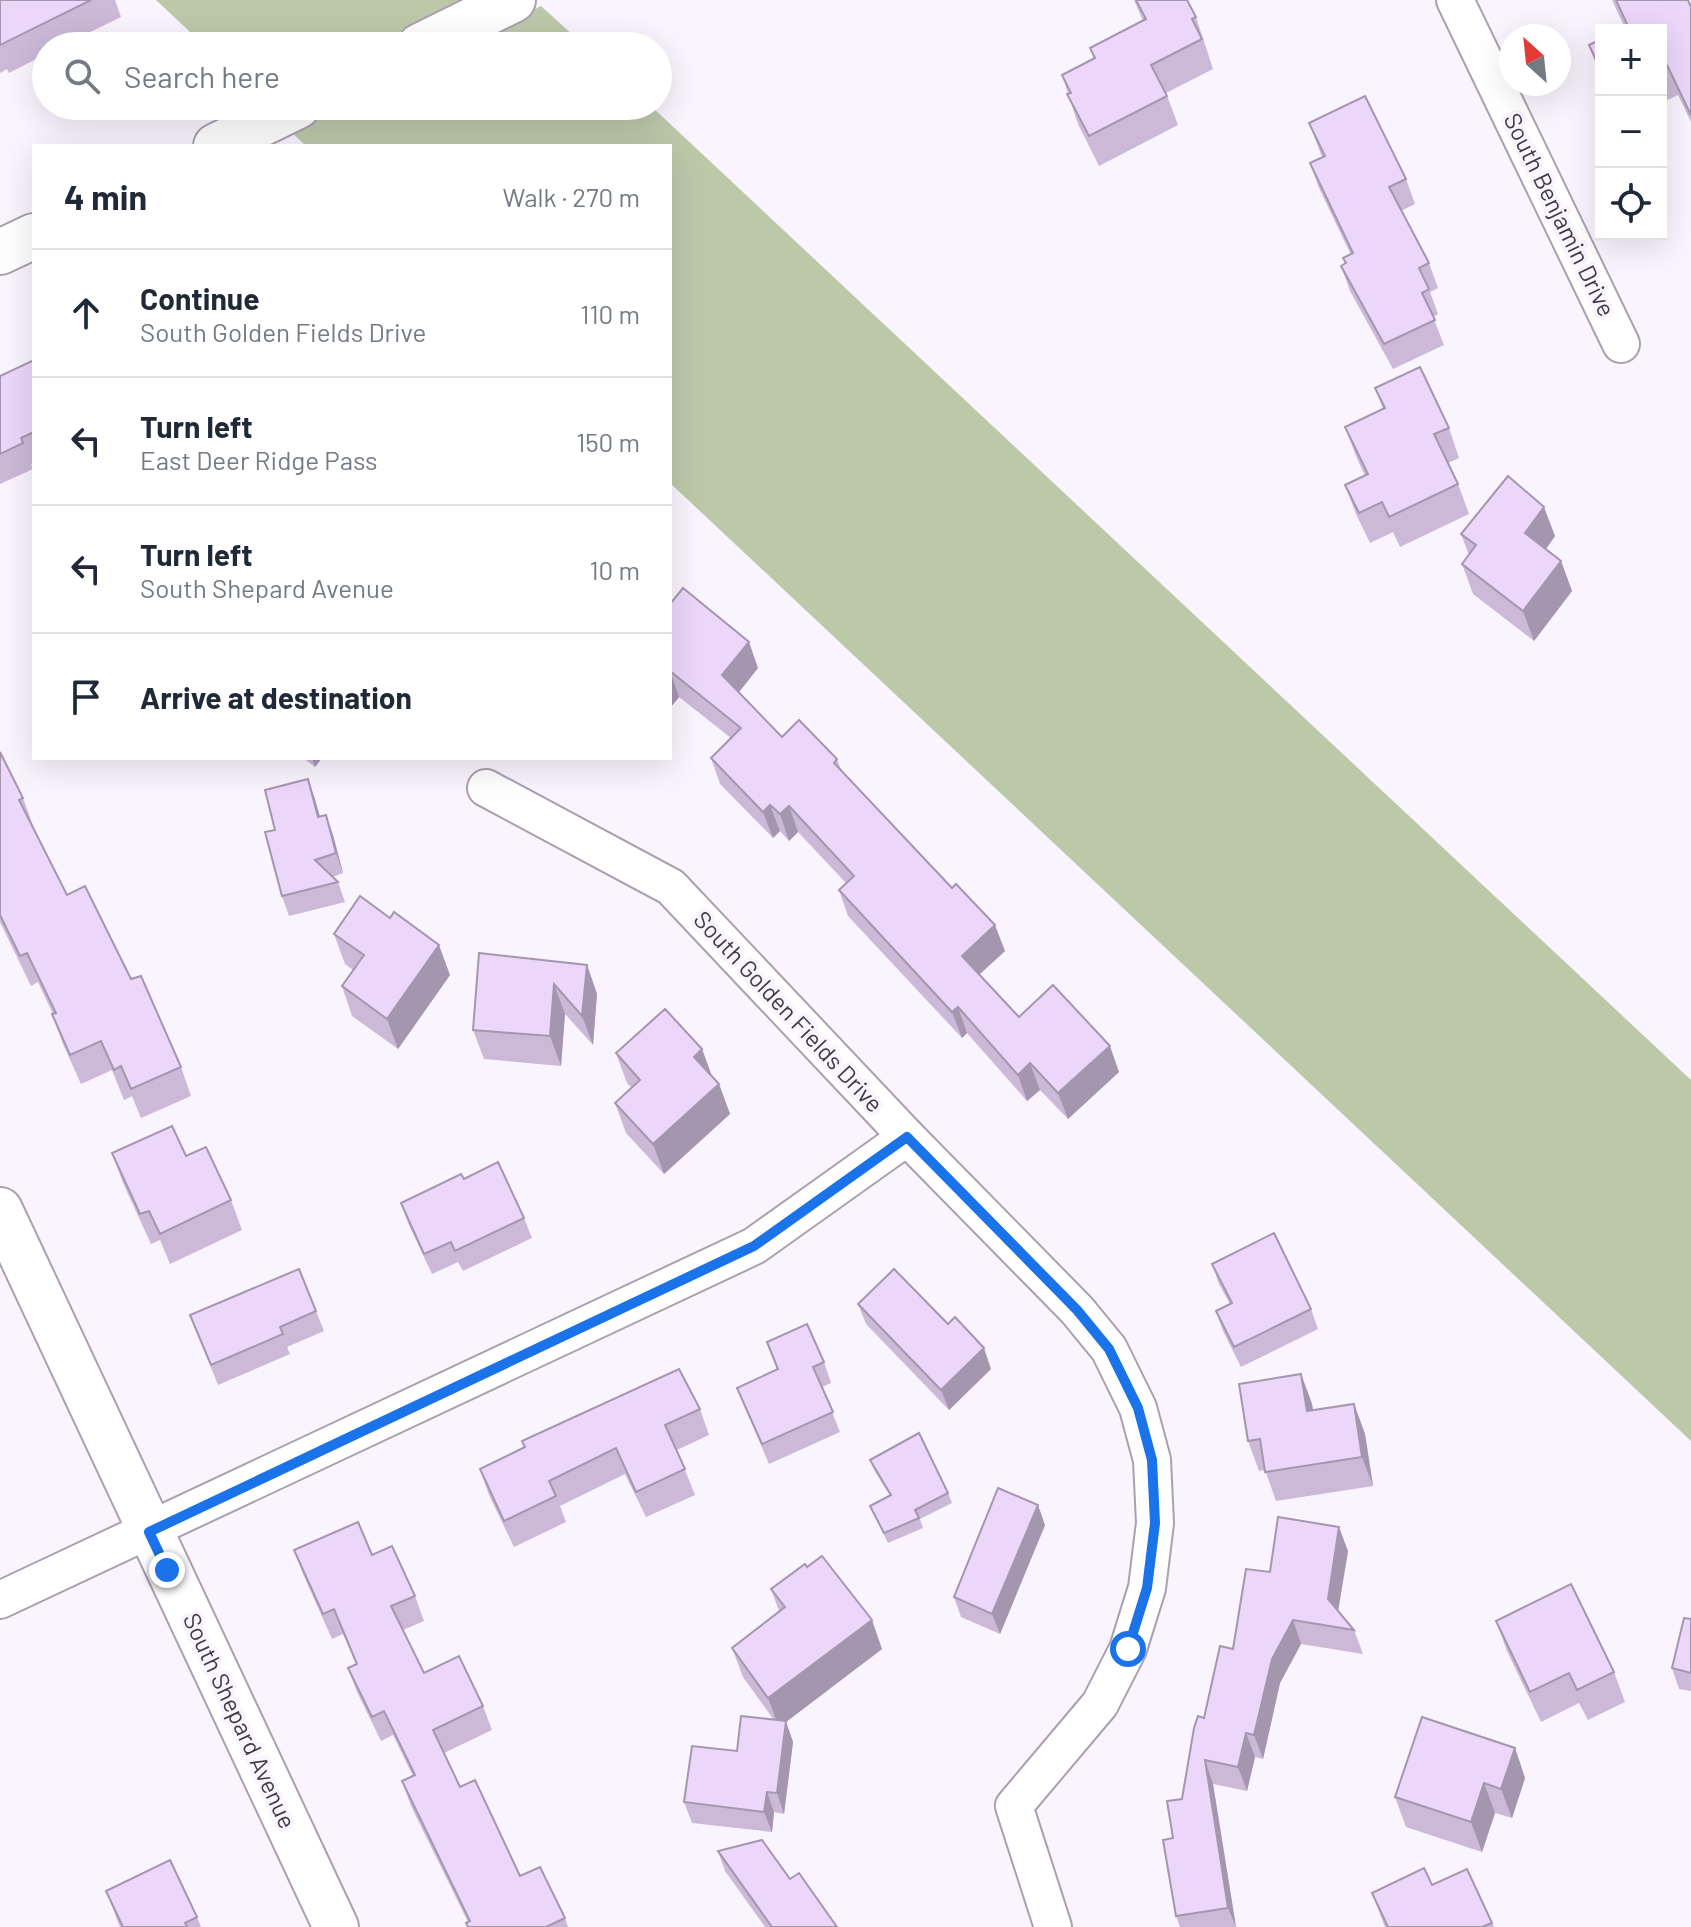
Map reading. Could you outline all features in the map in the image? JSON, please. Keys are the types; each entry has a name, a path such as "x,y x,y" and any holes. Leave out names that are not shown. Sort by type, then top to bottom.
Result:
{"street":[{"path":"448,32 513,0"},
{"name":"South Benjamin Drive","path":"1455,0 1621,344"},
{"path":"220,144 269,120"},
{"path":"0,252 32,237"},
{"name":"South Golden Fields Drive","path":"486,788 671,887 907,1137 1077,1310 1109,1349 1138,1408 1152,1460 1155,1523 1147,1588 1128,1649 1100,1704 1014,1806 1053,1927"},
{"path":"0,1600 754,1246 907,1137"},
{"name":"South Shepard Avenue","path":"0,1210 336,1927"}],"green space":[{"path":"156,0 465,0 400,32 190,32"},
{"path":"541,6 570,32 488,32"},
{"path":"309,120 666,120 1691,1080 1691,1441 672,485 672,144 304,144 289,130"}],"building":[{"path":"0,0 91,0 0,45"},
{"path":"1136,0 1187,0 1202,39 1151,65 1167,96 1089,136 1067,94 1071,93 1062,75 1095,58 1090,48 1146,19"},
{"path":"1616,0 1688,0 1691,7 1691,115 1667,65 1667,24 1627,24"},
{"path":"1595,42 1595,58 1589,45"},
{"path":"1365,96 1406,179 1389,187 1429,263 1419,268 1429,289 1422,293 1435,320 1384,344 1341,266 1346,263 1343,258 1353,253 1310,163 1325,156 1309,123"},
{"path":"32,361 32,433 21,438 23,443 0,454 0,376"},
{"path":"1420,367 1449,428 1434,434 1458,484 1389,517 1382,502 1359,513 1345,485 1368,474 1345,427 1385,408 1375,388"},
{"path":"1508,476 1544,507 1525,533 1561,561 1523,611 1462,564 1476,545 1461,534"},
{"path":"683,588 749,642 722,675 782,737 799,720 837,759 834,763 952,888 956,884 995,925 962,956 1019,1017 1053,985 1110,1046 1058,1093 1030,1063 1018,1075 958,1007 952,1012 839,890 854,876 789,806 780,814 770,805 763,812 711,758 741,728 672,673 672,602"},
{"path":"0,752 23,798 19,800 67,895 85,886 131,979 141,976 181,1067 131,1089 121,1066 114,1070 101,1041 70,1055 52,1014 56,1013 27,953 20,956 0,915"},
{"path":"308,779 318,817 326,815 336,853 315,860 338,882 282,896 265,832 275,830 265,790"},
{"path":"360,896 390,918 394,912 439,945 387,1019 342,986 364,955 334,934"},
{"path":"479,953 587,965 582,1016 554,984 550,1036 473,1030"},
{"path":"665,1009 702,1049 694,1057 719,1084 653,1144 615,1103 640,1080 616,1053"},
{"path":"172,1126 186,1156 206,1147 231,1200 160,1234 149,1211 140,1214 112,1153"},
{"path":"498,1162 524,1218 455,1251 451,1242 424,1254 401,1203 461,1174 464,1179"},
{"path":"1274,1233 1311,1309 1234,1347 1216,1311 1232,1303 1212,1264"},
{"path":"299,1269 316,1311 280,1327 283,1334 211,1365 190,1315"},
{"path":"894,1269 948,1324 955,1317 984,1348 941,1390 858,1304"},
{"path":"807,1324 824,1362 813,1367 833,1412 762,1444 737,1388 778,1369 767,1342"},
{"path":"679,1369 700,1409 665,1425 685,1469 636,1492 616,1448 549,1481 556,1496 504,1521 480,1469 525,1447 522,1441"},
{"path":"1301,1374 1307,1411 1354,1404 1362,1457 1265,1472 1260,1439 1248,1441 1239,1384"},
{"path":"919,1433 948,1493 915,1510 919,1518 884,1533 870,1506 891,1495 870,1460"},
{"path":"998,1488 1038,1505 992,1614 954,1597"},
{"path":"1278,1517 1339,1527 1328,1599 1354,1630 1293,1620 1272,1659 1254,1735 1246,1733 1238,1767 1205,1760 1228,1908 1176,1916 1163,1840 1173,1838 1167,1801 1182,1799 1194,1728 1198,1716 1204,1718 1220,1646 1233,1649 1246,1569 1270,1572"},
{"path":"358,1522 372,1555 392,1546 415,1596 391,1606 424,1673 459,1656 483,1706 433,1730 460,1787 475,1780 520,1876 540,1867 565,1918 546,1927 468,1927 466,1923 470,1921 402,1781 415,1775 384,1711 372,1717 348,1668 357,1664 334,1609 323,1614 294,1550"},
{"path":"822,1556 872,1620 768,1698 732,1648 785,1607 771,1589 805,1564 807,1567"},
{"path":"1571,1584 1614,1672 1577,1690 1569,1673 1530,1692 1496,1621"},
{"path":"1684,1618 1691,1619 1691,1673 1672,1668"},
{"path":"741,1716 786,1721 777,1793 767,1792 764,1812 684,1802 692,1746 737,1751"},
{"path":"1422,1717 1515,1748 1501,1789 1484,1783 1471,1822 1395,1797"},
{"path":"762,1840 790,1879 799,1873 837,1927 772,1927 718,1851"},
{"path":"170,1860 197,1917 185,1923 187,1927 123,1927 106,1891"},
{"path":"1424,1868 1432,1885 1467,1869 1492,1923 1482,1927 1388,1927 1372,1893"}],"route":[{"path":"167,1570 149,1532 754,1246 907,1137 1077,1310 1109,1349 1138,1408 1152,1460 1155,1523 1147,1588 1128,1649"}]}
